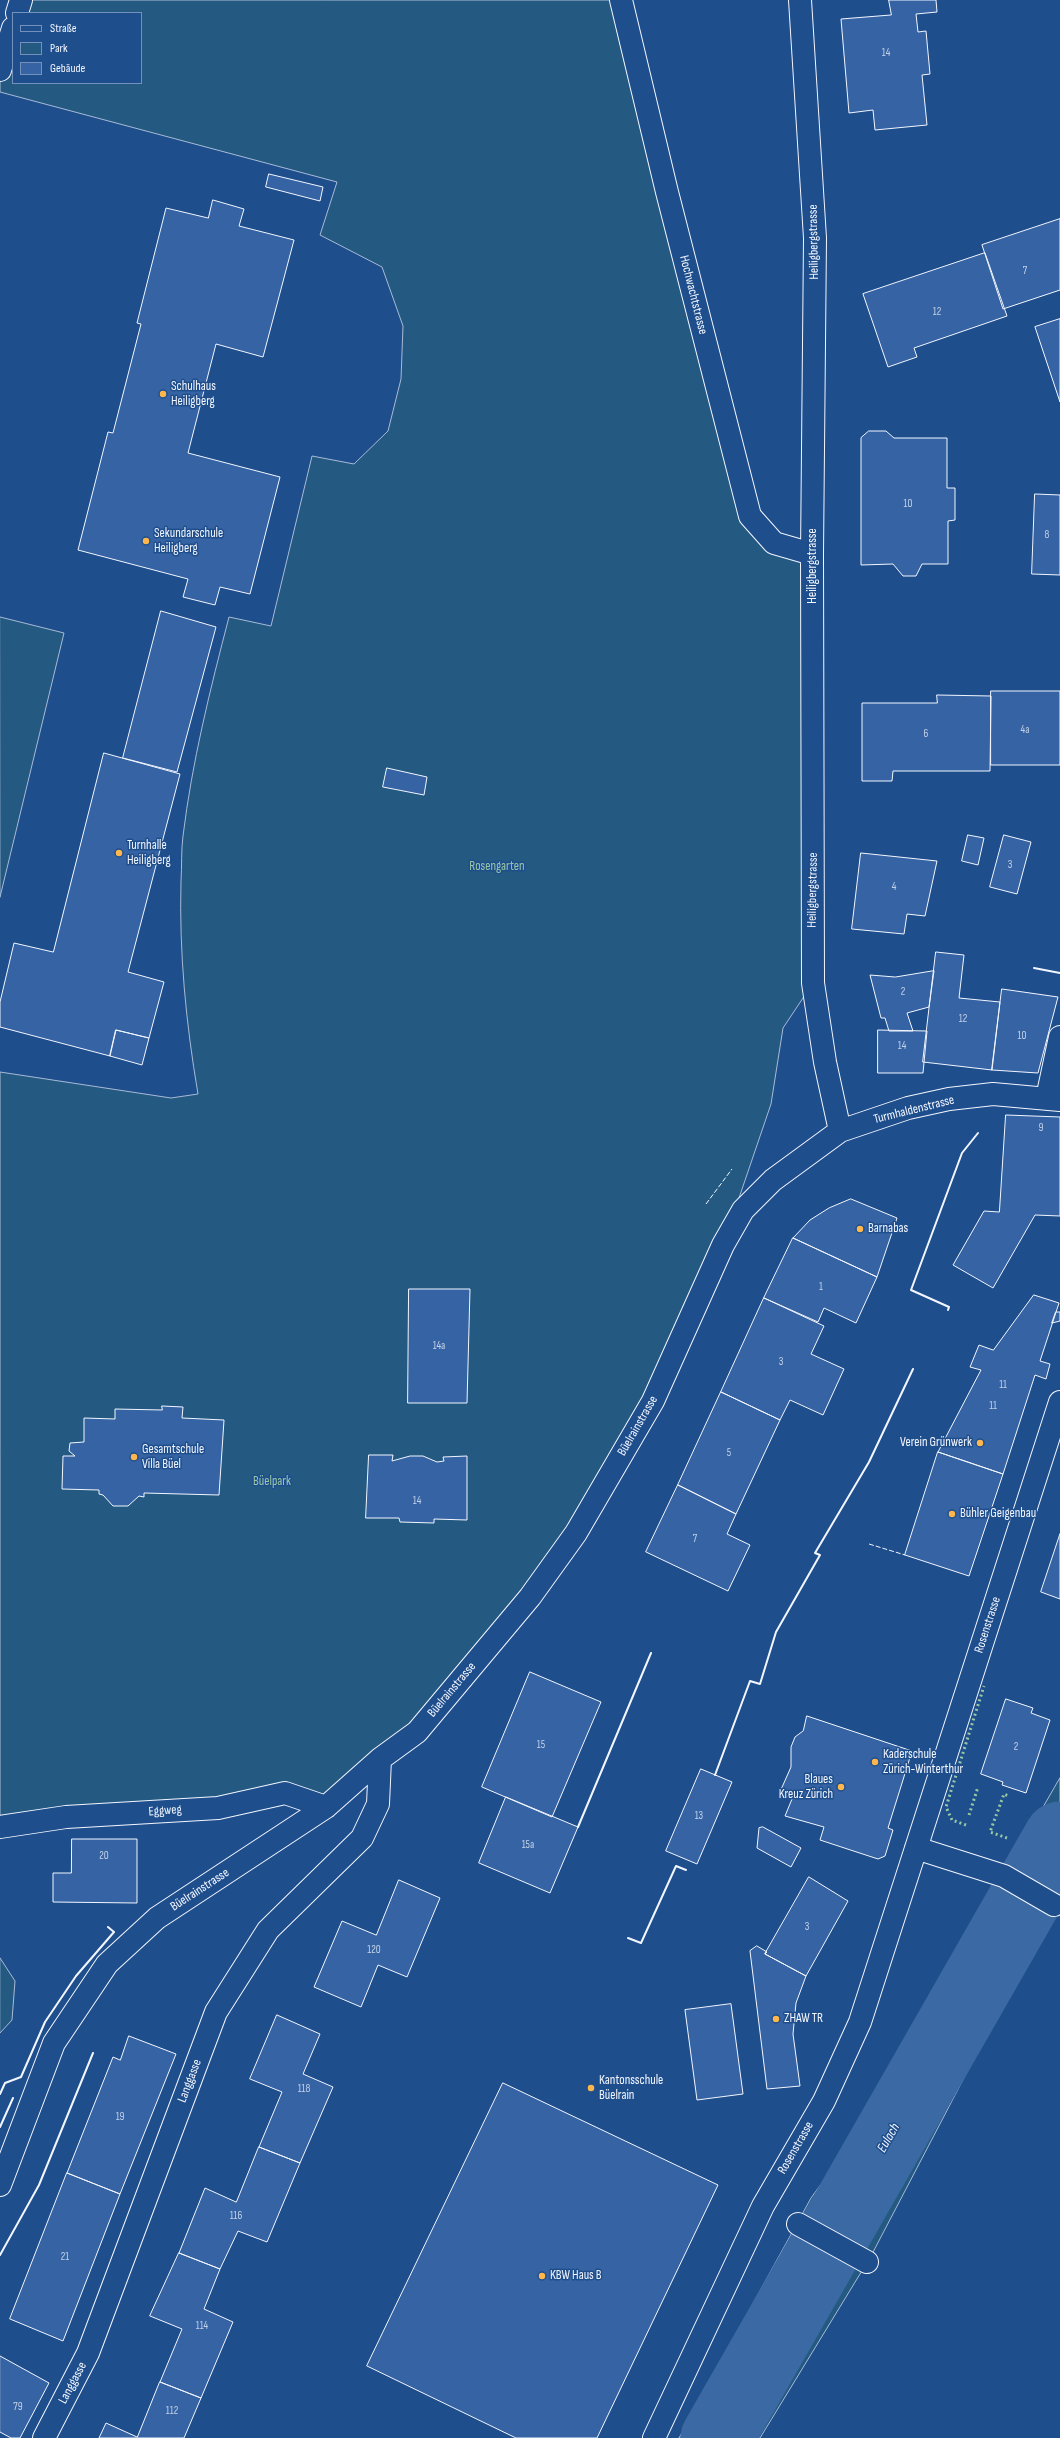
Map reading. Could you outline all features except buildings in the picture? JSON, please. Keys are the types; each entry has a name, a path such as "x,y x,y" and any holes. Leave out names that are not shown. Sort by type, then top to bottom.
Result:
{"street":[{"path":"18,12 21,0"},
{"name":"Hochwachtstrasse","path":"621,0 666,192 750,516 774,543 812,554"},
{"name":"Heiligbergstrasse","path":"800,0 816,238 812,554 813,983 825,1062 840,1130"},
{"path":"0,70 12,31"},
{"path":"1053,1099 1060,1038"},
{"name":"Turmhaldenstrasse","path":"840,1130 908,1108 949,1099 993,1094 1053,1099"},
{"name":"Büelrainstrasse","path":"0,2185 54,2043 107,1964 157,1918 326,1807 380,1759 417,1732 530,1597 576,1533 654,1401 723,1246 743,1210 773,1180 840,1130"},
{"name":"Rosenstrasse","path":"654,2438 762,2206 824,2100 860,2022 1060,1402"},
{"name":"Langgasse","path":"44,2438 88,2353 216,2012 268,1930 362,1838 378,1804 380,1759"},
{"name":"Eggweg","path":"0,1827 66,1818 218,1808 285,1793 326,1807"},
{"path":"916,1848 1004,1876 1054,1905"},
{"path":"798,2224 867,2262"}],"green space":[{"name":"Rosengarten","path":"21,0 621,0 750,516 812,554 813,983 783,1028 771,1104 723,1245 576,1533 417,1732 326,1807 285,1793 0,1827 0,1072 171,1098 198,1094 190,1041 182,961 182,847 196,753 229,617 271,626 312,456 354,464 388,431 401,379 403,326 382,267 320,235 337,182 0,92 0,70 12,31 12,84 142,84 142,12 17,12"},
{"path":"0,617 64,633 0,897"},
{"path":"1060,1778 1060,1894 871,2256 760,2438 679,2438 811,2198 845,2151"},
{"path":"0,1958 15,1981 12,2020 0,2033"}],"waterway":[{"name":"Eulach","path":"717,2438 1060,1838"}],"hedge":[{"path":"966,1825 952,1820 946,1807 984,1686"},
{"path":"969,1815 978,1787"},
{"path":"1007,1838 990,1832 1004,1794 1009,1796"}],"fence":[{"path":"706,1204 732,1169"},
{"path":"869,1544 905,1555"}],"wall":[{"path":"1034,968 1060,973"},
{"path":"948,1310 949,1307 911,1290 962,1153 978,1133"},
{"path":"715,1775 750,1681 760,1684 776,1632 820,1555 815,1553 869,1462 913,1369"},
{"path":"578,1827 651,1653"},
{"path":"628,1938 641,1943 676,1866 686,1870"},
{"path":"0,2094 5,2083 21,2077 45,2022 76,1976 114,1932 108,1927"},
{"path":"0,2255 39,2185 93,2053"},
{"path":"0,2127 13,2098"}],"place":[{"name":"Schulhaus Heiligberg","path":"163,394"},
{"name":"Sekundarschule Heiligberg","path":"146,541"},
{"name":"Turnhalle Heiligberg","path":"119,853"},
{"name":"Barnabas","path":"860,1229"},
{"name":"Verein Grünwerk","path":"980,1443"},
{"name":"Gesamtschule Villa Büel","path":"134,1457"},
{"name":"Bühler Geigenbau","path":"952,1514"},
{"name":"Kaderschule Zürich-Winterthur","path":"875,1762"},
{"name":"Blaues Kreuz Zürich","path":"841,1787"},
{"name":"ZHAW TR","path":"776,2019"},
{"name":"Kantonsschule Büelrain","path":"591,2088"},
{"name":"KBW Haus B","path":"542,2276"}],"park label":[{"name":"Büelpark","path":"272,1482"}]}
